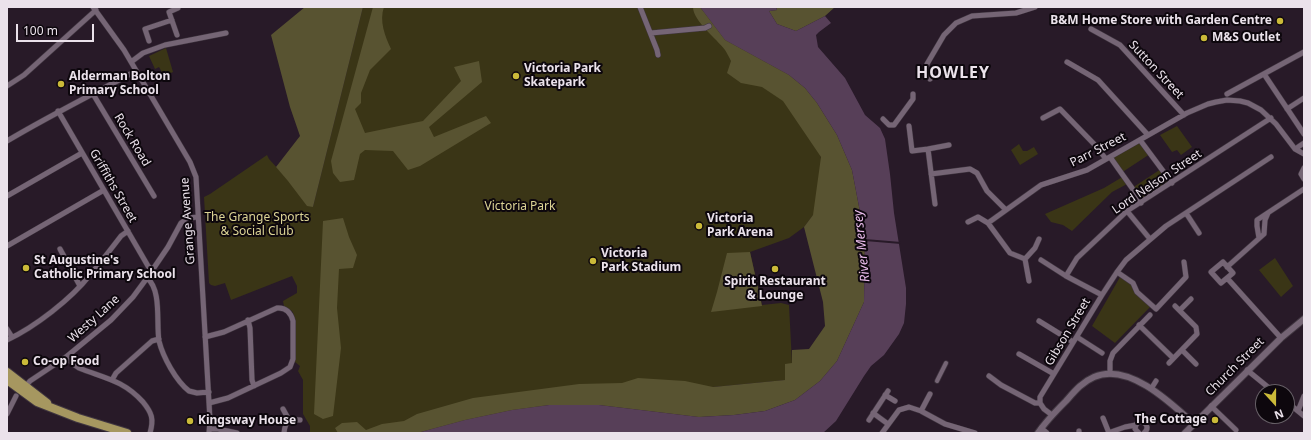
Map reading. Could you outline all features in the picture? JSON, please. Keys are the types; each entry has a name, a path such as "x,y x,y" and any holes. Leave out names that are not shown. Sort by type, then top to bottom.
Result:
{"main road":[{"path":"7,372 21,391"},
{"path":"7,380 21,391 78,418 128,433"}],"street":[{"path":"177,35 169,12 178,7"},
{"path":"640,7 658,55"},
{"path":"930,79 927,73 927,64 944,35 956,23 972,16 1016,13 1035,7"},
{"path":"7,86 24,75 95,8"},
{"name":"Grange Avenue","path":"95,8 120,44 192,166 196,181 210,431"},
{"path":"149,41 145,29 172,20"},
{"path":"651,33 705,28 710,26"},
{"name":"Sutton Street","path":"1091,29 1120,45 1184,115"},
{"path":"131,62 143,53 165,45 226,33"},
{"path":"1227,94 1304,52"},
{"path":"1067,62 1098,80 1148,135"},
{"path":"7,141 58,111 136,71"},
{"path":"1264,74 1304,134"},
{"name":"Rock Road","path":"93,94 154,196"},
{"path":"883,119 889,125 894,125 913,99 913,94"},
{"path":"1287,109 1304,98"},
{"name":"Parr Street","path":"988,223 1041,185 1088,170 1197,108 1216,102 1232,100 1255,106 1271,118 1295,149 1304,154"},
{"path":"1043,118 1060,109 1108,158 1132,188 1141,203"},
{"name":"Griffiths Street","path":"58,111 148,266 152,270"},
{"name":"Lord Nelson Street","path":"1066,276 1077,258 1127,211 1271,118"},
{"path":"909,126 912,151 949,145"},
{"path":"1140,140 1172,183"},
{"path":"1298,147 1304,143"},
{"path":"928,149 934,204"},
{"path":"7,196 82,153"},
{"name":"Gibson Street","path":"1040,403 1040,397 1076,337 1126,260 1166,226 1271,157"},
{"path":"1304,168 1301,174 1304,179"},
{"path":"931,174 970,169 977,173 987,191 1006,210"},
{"path":"8,243 104,190"},
{"path":"1259,238 1256,226 1257,220 1303,191"},
{"path":"1127,211 1150,239"},
{"path":"1227,267 1264,234 1265,220 1268,212"},
{"path":"1186,213 1198,233"},
{"name":"Westy Lane","path":"21,391 36,376 66,357 111,320 133,297 147,278 168,247 180,223 188,218 198,217"},
{"path":"968,222 978,217 988,223 1010,254 1025,259"},
{"path":"7,328 10,338 27,329 66,300 80,286 121,236 128,231"},
{"path":"1025,259 1035,248 1039,239"},
{"path":"60,249 80,286"},
{"path":"1025,259 1029,281"},
{"path":"1041,260 1066,276 1102,295"},
{"path":"1117,272 1133,283 1137,292 1156,309 1186,277 1184,262"},
{"path":"1223,262 1227,267 1233,273 1221,283 1211,272 1223,262"},
{"path":"147,278 152,284 156,293 159,339 162,352 168,365 188,391 194,393 209,392"},
{"path":"1227,278 1280,338"},
{"path":"1180,310 1191,299"},
{"path":"1169,363 1197,334 1196,327 1175,306"},
{"path":"205,337 220,333 270,310 280,307 286,309 290,313 293,321 294,359 292,364 284,371 254,386 228,398 209,403"},
{"path":"1110,374 1110,361 1113,353 1150,315"},
{"name":"Church Street","path":"1185,433 1280,338 1304,319"},
{"path":"248,320 250,328 252,380 254,386"},
{"path":"1038,321 1073,342"},
{"path":"1139,326 1173,358"},
{"path":"1076,337 1102,353"},
{"path":"112,380 116,373 152,341 159,339"},
{"path":"1182,350 1196,364"},
{"path":"1019,354 1054,374"},
{"path":"66,357 78,368 112,380 128,388 135,394 151,414 152,419 150,433"},
{"path":"937,381 946,364"},
{"path":"1247,370 1264,384"},
{"path":"1047,433 1039,430 1052,415 1085,383 1097,376 1110,374 1132,378 1151,389 1194,424"},
{"path":"989,376 1000,385 1035,403 1040,403 1044,409 1052,415"},
{"path":"1151,389 1156,381"},
{"path":"7,414 21,391"},
{"path":"869,420 886,393 895,401"},
{"path":"921,411 930,394"},
{"path":"1298,411 1304,396"},
{"path":"1211,406 1236,430"},
{"path":"882,433 899,410 909,407 921,411 945,424 975,433"},
{"path":"283,409 289,420"},
{"path":"1295,409 1304,416"},
{"path":"873,413 888,424"},
{"path":"1103,418 1108,433 1136,425 1140,421 1146,423 1147,429 1144,433"},
{"path":"289,420 300,420"},
{"path":"284,433 285,426 289,420"},
{"path":"1136,425 1135,429 1139,433"},
{"path":"210,431 218,429 237,433"}],"green space":[{"name":"Victoria Park","path":"363,7 700,7 789,75 817,103 824,201 804,227 789,238 750,252 762,305 781,303 789,305 792,363 786,380 713,387 699,417 599,405 549,405 417,433 310,433 310,426 303,414 303,380 298,371 300,366 295,362 294,315 292,311 284,306 283,301 297,293 297,286 292,276 231,300 225,283 215,286 211,285 209,283 204,197 267,155 313,207"},
{"path":"166,48 173,72 164,76 159,67 155,69 149,56"},
{"path":"1177,126 1192,147 1181,155 1177,150 1172,152 1160,135"},
{"path":"1140,140 1150,154 1121,173 1110,157"},
{"path":"1019,144 1023,151 1027,151 1034,147 1038,154 1020,165 1011,150"},
{"path":"1161,169 1172,183 1141,203 1132,188"},
{"path":"1124,176 1129,183 1112,192 1072,231 1063,225 1051,222 1045,214 1104,188"},
{"path":"1275,258 1293,286 1281,297 1259,270"},
{"path":"1120,277 1126,279 1151,306 1115,343 1092,326"}],"shaded area":[{"path":"305,7 363,7 313,207 307,206 276,167 300,136 290,107 271,35"},
{"path":"373,7 384,7 382,23 391,49 370,70 361,93 361,103 355,109 365,133 423,121 461,81 454,67 479,61 482,82 429,127 434,137 486,116 491,123 420,166 408,170 393,151 365,150 360,154 354,180 340,182 333,173 331,161"},
{"path":"693,7 700,7 725,40 789,75 805,88 817,103 837,135 852,170 865,238 864,302 837,361 820,381 795,400 765,411 699,417 599,405 549,405 512,410 465,420 417,433 338,433 335,428 342,423 357,422 366,430 382,424 404,421 417,414 473,398 579,384 622,383 638,378 685,381 713,387 785,380 785,364 792,363 792,350 809,349 825,326 823,302 804,227 813,215 821,157 783,101 762,87 741,83 727,73 731,61 729,57 725,50 701,24 694,12"},
{"path":"700,7 776,7 777,10 769,11 777,24 796,31 825,16 831,23 816,35 818,47 845,78 865,115 880,128 885,139 894,213 906,288 904,323 899,334 884,355 871,366 836,421 823,433 417,433 465,420 512,410 549,405 599,405 699,417 765,411 795,400 820,381 837,361 864,302 865,238 852,170 837,135 817,103 805,88 789,75 725,40"},
{"path":"776,7 835,7 825,16 796,31 777,24 769,11 777,10"},
{"path":"343,218 357,255 353,268 339,269 337,308 341,348 333,416 323,419 314,414 323,221"},
{"path":"750,252 762,306 711,312 727,253"}],"pier":[{"path":"865,239 901,242 901,244 865,241"}],"place":[{"name":"B&M Home Store with Garden Centre","path":"1280,21"},
{"name":"M&S Outlet","path":"1204,38"},
{"name":"Victoria Park Skatepark","path":"516,76"},
{"name":"Alderman Bolton Primary School","path":"61,84"},
{"name":"Victoria Park Arena","path":"699,226"},
{"name":"Victoria Park Stadium","path":"593,261"},
{"name":"St Augustine's Catholic Primary School","path":"26,268"},
{"name":"Spirit Restaurant & Lounge","path":"775,269"},
{"name":"Co-op Food","path":"25,362"},
{"name":"The Cottage","path":"1215,420"},
{"name":"Kingsway House","path":"190,421"}],"district":[{"name":"HOWLEY","path":"953,73"}],"park label":[{"name":"The Grange Sports & Social Club","path":"257,225"}],"water label":[{"name":"River Mersey","path":"862,246"}]}
